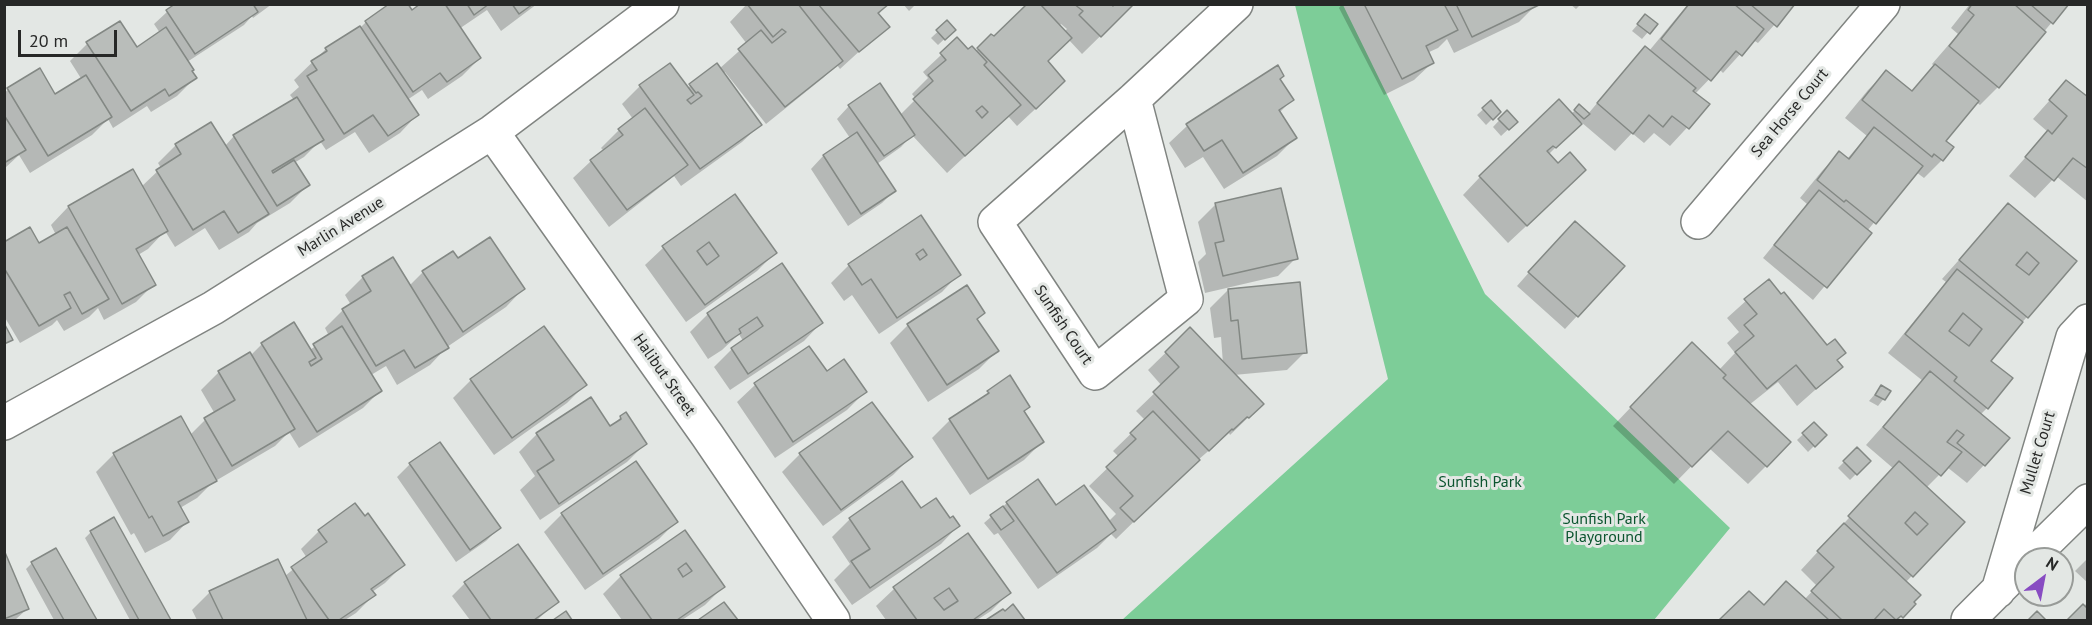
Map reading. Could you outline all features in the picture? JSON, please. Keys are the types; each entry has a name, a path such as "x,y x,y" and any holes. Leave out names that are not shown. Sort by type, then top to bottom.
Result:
{"street":[{"name":"Marlin Avenue","path":"4,423 213,308 492,132 662,4"},
{"name":"Sunfish Court","path":"1134,99 1186,299 1095,373 995,222 1134,99 1236,4"},
{"name":"Sea Horse Court","path":"1698,222 1883,4"},
{"name":"Halibut Street","path":"492,132 707,435 833,621"},
{"name":"Mullet Court","path":"1998,591 2073,337 2088,321"},
{"path":"2042,547 2088,501"},
{"name":"Mullet Court","path":"1968,621 2014,574"}],"green space":[{"name":"Sunfish Park","path":"1295,5 1343,5 1485,294 1730,528 1654,620 1122,620 1388,379"}],"building":[{"path":"175,4 253,4 258,12 195,54 166,10"},
{"path":"389,4 408,4 412,10 420,4 445,4 481,58 447,82 440,73 413,92 365,21"},
{"path":"467,4 489,4 474,15"},
{"path":"512,4 533,4 519,14"},
{"path":"747,4 798,4 843,61 785,107 738,49 761,30 772,43 786,32 782,29 773,37"},
{"path":"818,4 889,4 878,13 890,27 859,52"},
{"path":"1027,4 1040,4 1072,38 1048,61 1065,81 1036,109 977,48 991,34 994,36"},
{"path":"1074,4 1111,4 1113,6 1114,4 1134,4 1101,37 1079,15 1083,11"},
{"path":"1364,4 1444,4 1458,30 1426,46 1434,63 1402,79"},
{"path":"1456,4 1539,4 1539,5 1472,37"},
{"path":"1689,4 1734,4 1764,29 1742,56 1736,51 1711,81 1661,39"},
{"path":"1750,4 1795,4 1777,27"},
{"path":"1972,4 2014,4 2046,32 1999,88 1949,46 1974,15 1968,10"},
{"path":"2030,4 2069,4 2053,24"},
{"path":"1645,14 1658,24 1650,34 1637,24"},
{"path":"947,20 956,30 945,40 936,30"},
{"path":"120,21 137,47 166,27 197,78 169,96 165,89 131,111 86,42"},
{"path":"360,26 419,115 388,136 373,115 344,134 307,76 317,70 311,61 327,51 325,48"},
{"path":"957,37 968,49 972,46 987,62 984,65 1021,105 965,156 913,99 933,81 928,75 946,60 940,53","holes":["982,106 988,112 982,118 976,111"]},
{"path":"1645,46 1696,88 1693,91 1710,104 1689,129 1672,116 1663,127 1649,115 1633,134 1597,103"},
{"path":"670,63 694,95 687,100 691,104 702,96 696,93 689,84 717,63 762,125 700,169 639,85"},
{"path":"1935,64 1979,101 1946,141 1954,147 1943,161 1934,154 1932,157 1862,100 1886,70 1912,91"},
{"path":"1278,65 1284,76 1280,79 1294,100 1279,110 1297,138 1243,173 1222,140 1204,151 1186,124"},
{"path":"40,68 55,94 86,75 112,117 48,156 7,88"},
{"path":"2066,80 2088,97 2088,169 2073,158 2054,181 2025,157 2048,130 2052,134 2067,116 2049,100"},
{"path":"880,83 915,135 884,156 848,105"},
{"path":"297,97 324,140 272,171 273,173 294,160 310,185 277,206 233,135"},
{"path":"1559,99 1582,124 1556,148 1553,146 1547,151 1558,163 1570,152 1586,170 1527,226 1479,176"},
{"path":"1491,100 1501,112 1493,120 1482,108"},
{"path":"1579,104 1590,114 1584,119 1574,110"},
{"path":"645,108 688,165 627,210 590,160 623,135 618,129"},
{"path":"1507,110 1518,122 1509,130 1498,119"},
{"path":"4,115 26,150 4,163"},
{"path":"211,122 269,214 238,233 224,211 193,230 156,170 181,154 175,144"},
{"path":"1874,127 1923,166 1876,224 1817,180 1839,151 1849,159"},
{"path":"857,132 896,191 861,214 823,155"},
{"path":"133,169 168,231 136,249 156,285 122,304 68,206"},
{"path":"1281,188 1298,259 1223,276 1215,243 1224,241 1215,203"},
{"path":"1819,190 1872,233 1827,288 1774,245"},
{"path":"735,194 777,253 705,305 662,246","holes":["709,242 719,256 707,265 697,251"]},
{"path":"2008,203 2077,261 2028,318 1959,260","holes":["2027,252 2039,263 2029,275 2016,265"]},
{"path":"921,215 961,275 897,318 871,279 862,285 848,264","holes":["923,249 927,255 920,260 916,254"]},
{"path":"1575,221 1625,266 1578,317 1528,272"},
{"path":"30,227 39,243 67,227 109,299 82,314 70,292 64,295 71,308 39,326 4,268 4,242"},
{"path":"490,237 525,289 463,332 422,271 453,251 458,258"},
{"path":"393,257 449,348 415,368 404,350 376,366 342,309 371,291 362,276"},
{"path":"782,263 823,323 748,374 731,348 763,326 757,317 739,329 741,333 726,343 707,313"},
{"path":"1957,269 2023,322 1991,361 2013,378 1988,409 1954,381 1957,377 1905,334","holes":["1963,313 1982,329 1969,346 1949,331"]},
{"path":"1769,279 1781,294 1784,292 1827,345 1835,339 1846,353 1837,360 1843,367 1816,389 1796,365 1767,389 1735,352 1754,336 1744,325 1757,314 1744,299"},
{"path":"1300,282 1307,353 1242,359 1238,320 1231,321 1228,289"},
{"path":"967,285 985,313 977,319 999,351 947,385 907,324"},
{"path":"294,322 316,358 309,362 311,366 322,359 313,344 342,326 382,391 317,432 261,343"},
{"path":"4,323 13,340 4,344"},
{"path":"544,326 587,385 512,438 470,379"},
{"path":"1190,327 1264,404 1209,451 1153,392 1179,367 1165,352"},
{"path":"1692,342 1726,375 1723,378 1791,442 1767,467 1728,431 1692,467 1630,407"},
{"path":"809,346 827,371 844,359 867,392 793,442 754,383"},
{"path":"250,352 295,429 232,466 204,418 235,400 218,371"},
{"path":"1930,371 2010,438 1985,466 1957,443 1964,435 1957,430 1947,442 1962,452 1941,476 1883,427"},
{"path":"1010,375 1030,407 1024,411 1044,442 988,479 949,419 989,393 987,391"},
{"path":"1881,385 1891,391 1885,400 1875,395"},
{"path":"591,397 610,426 621,419 620,416 626,412 647,444 559,504 537,471 554,460 536,433"},
{"path":"872,402 913,457 841,510 799,453"},
{"path":"1153,411 1200,460 1134,522 1120,508 1133,496 1106,467 1136,439 1130,433"},
{"path":"181,416 217,481 178,502 189,522 163,536 152,516 149,518 113,453"},
{"path":"1814,422 1827,435 1815,447 1802,433"},
{"path":"440,442 501,528 470,550 409,463"},
{"path":"1857,447 1871,461 1857,475 1843,461"},
{"path":"636,461 678,522 603,574 561,513"},
{"path":"1899,461 1965,522 1913,577 1848,516","holes":["1915,512 1928,524 1917,535 1905,523"]},
{"path":"1038,479 1056,505 1084,485 1116,530 1057,573 1006,502"},
{"path":"902,481 921,508 936,498 950,518 953,516 960,526 870,588 851,561 870,549 849,518"},
{"path":"355,503 365,516 368,513 405,565 371,589 376,595 339,620 329,620 291,567 327,542 318,530"},
{"path":"1003,506 1014,521 1001,530 990,515"},
{"path":"114,517 171,620 139,620 90,531"},
{"path":"1844,523 1921,595 1903,618 1901,616 1896,620 1884,609 1874,620 1842,620 1811,591 1834,567 1817,551"},
{"path":"685,530 725,587 677,620 652,620 620,575","holes":["686,563 692,571 683,577 678,569"]},
{"path":"968,533 1011,593 973,620 917,620 893,587","holes":["949,588 958,601 944,610 934,598"]},
{"path":"518,544 559,602 534,620 491,620 464,582"},
{"path":"56,548 97,620 64,620 31,562"},
{"path":"4,550 29,609 4,619"},
{"path":"278,559 307,620 223,620 209,591"},
{"path":"1786,581 1829,620 1719,620 1749,591 1764,605"},
{"path":"724,602 738,620 698,620"},
{"path":"1013,604 1025,620 986,620 1003,609 1005,611"},
{"path":"2083,604 2088,609 2088,620 2067,620"},
{"path":"566,611 572,620 553,620"},
{"path":"2037,611 2046,620 2028,620"}],"park label":[{"name":"Sunfish Park Playground","path":"1604,528"}]}
